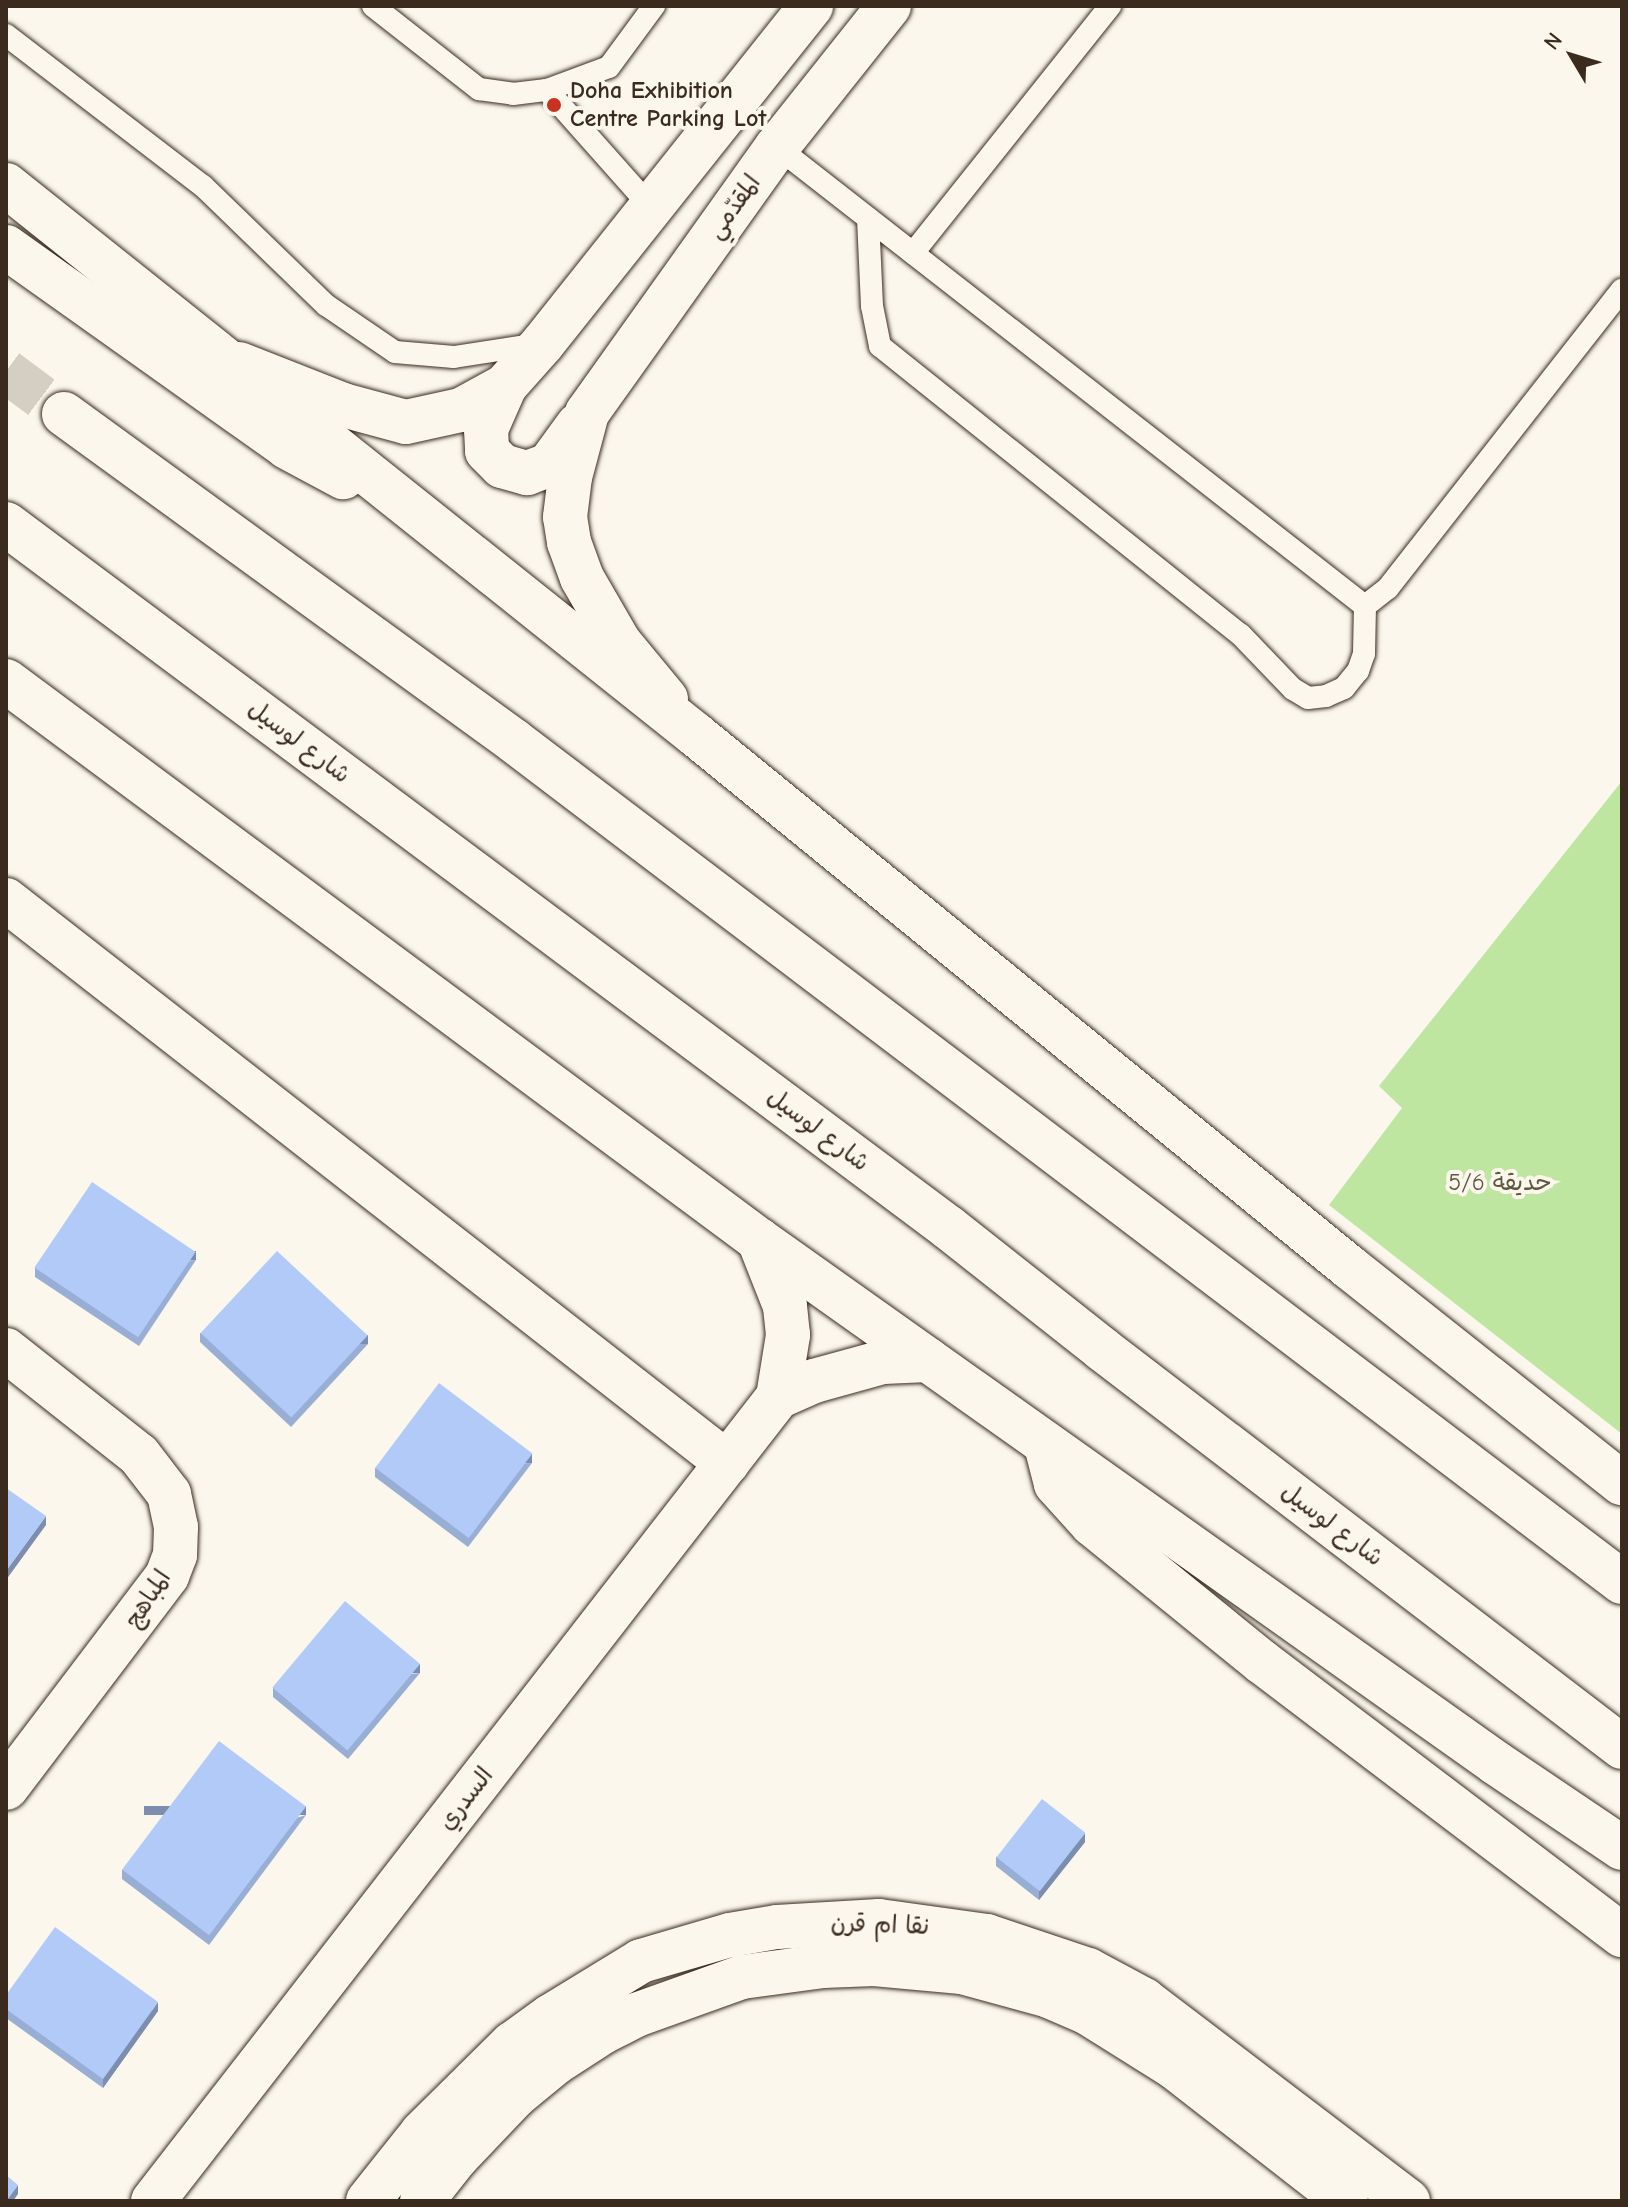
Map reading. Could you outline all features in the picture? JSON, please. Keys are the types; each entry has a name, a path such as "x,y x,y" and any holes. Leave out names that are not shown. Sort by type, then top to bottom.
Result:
{"main road":[{"name":"المقدّمي","path":"811,6 543,343 505,386 486,429 487,451 502,466 527,473 549,465 777,147 889,6"},
{"path":"6,185 440,529 1349,1267 1622,1483"},
{"path":"6,247 287,447 440,529"},
{"name":"المقدّمي","path":"229,361 343,405 406,422 461,410 505,386"},
{"name":"المقدّمي","path":"587,413 570,477 565,517 569,542 582,578 619,642 696,735"},
{"path":"64,414 514,741 1622,1582"},
{"name":"شارع لوسيل","path":"6,524 949,1228 1622,1747"},
{"path":"6,681 759,1240 1496,1763 1622,1848"},
{"path":"6,900 727,1463"},
{"name":"السدري","path":"759,1240 785,1306 788,1335 778,1397"},
{"name":"المباهج","path":"6,1350 139,1455 169,1494 176,1527 175,1555 167,1576 6,1788"},
{"name":"السدري","path":"153,2201 778,1397 814,1381 883,1362 928,1360"},
{"path":"1046,1445 1056,1484 1092,1524 1262,1662 1622,1935"},
{"name":"نقا ام قرن","path":"368,2201 422,2133 512,2044 551,2016 641,1961 730,1935 789,1926 879,1921 928,1926 1002,1940 1088,1970 1144,2000 1408,2201"},
{"name":"نقا ام قرن","path":"422,2201 456,2158 515,2096 555,2063 603,2032 665,2004 742,1977 823,1966 874,1964 962,1972 1049,1996 1088,2013 1174,2067 1346,2201"}],"lane":[{"path":"373,6 479,89 513,94 547,90 609,67 654,6"},
{"path":"913,253 1110,6"},
{"path":"6,35 203,186 326,305 395,352 454,357 543,343"},
{"path":"547,90 651,207"},
{"path":"777,147 1365,606"},
{"path":"868,218 872,306 880,346 1240,634 1293,689 1308,698 1326,696 1344,688 1358,671 1364,654 1365,606"},
{"path":"1365,606 1388,588 1622,290"}],"green space":[{"name":"حديقة 5/6","path":"1622,781 1622,1434 1329,1205 1402,1108 1379,1086"}],"building":[{"path":"92,1182 196,1252 138,1337 34,1267"},
{"path":"277,1251 368,1336 291,1417 201,1333"},
{"path":"439,1383 532,1453 469,1538 375,1468"},
{"path":"6,1488 46,1516 6,1571"},
{"path":"345,1601 420,1664 347,1751 272,1688"},
{"path":"219,1741 306,1807 209,1935 122,1870"},
{"path":"1042,1799 1085,1833 1040,1891 996,1857"},
{"path":"55,1927 158,2002 103,2079 6,2009 6,1995"},
{"path":"6,2175 18,2185 6,2201"}],"tunnel":[{"path":"6,371 64,414"}],"place":[{"name":"Doha Exhibition Centre Parking Lot","path":"554,105"}]}
